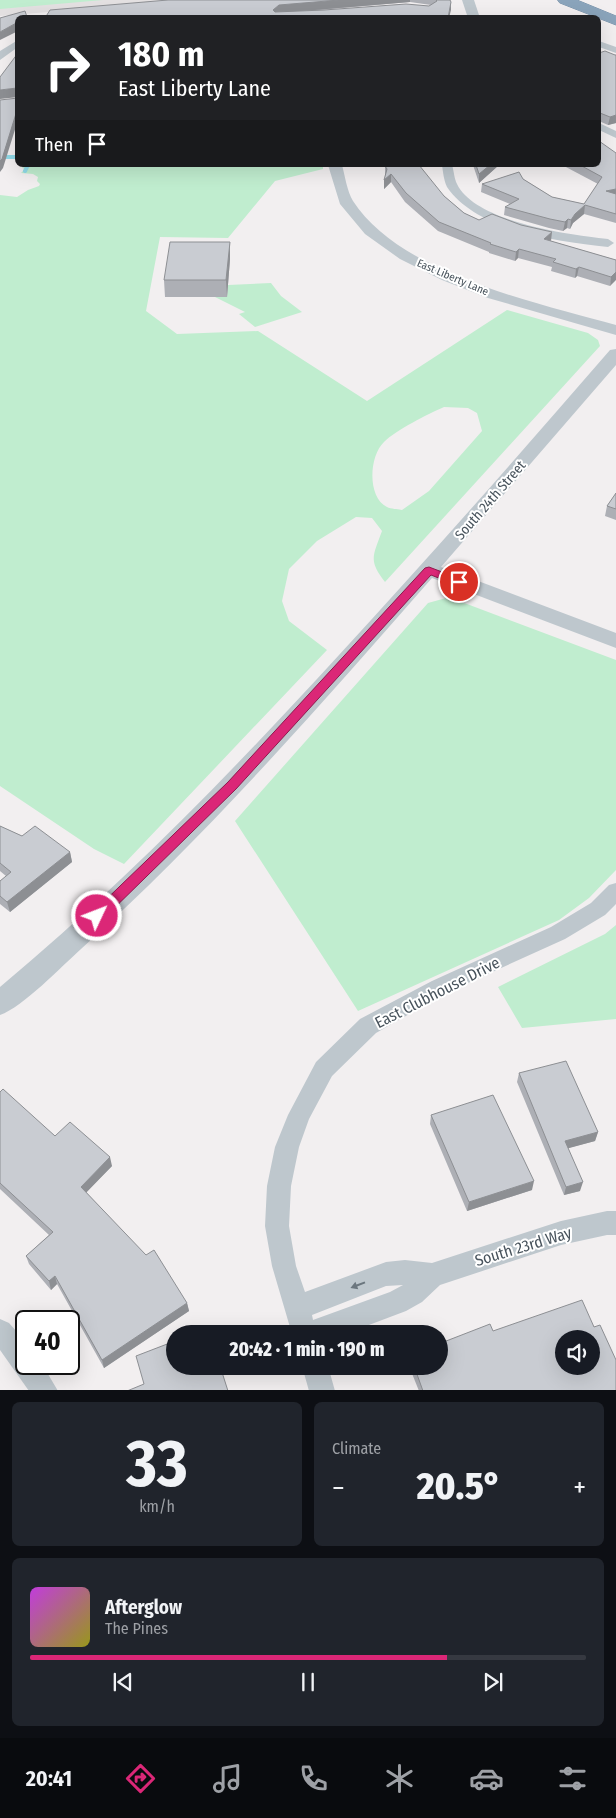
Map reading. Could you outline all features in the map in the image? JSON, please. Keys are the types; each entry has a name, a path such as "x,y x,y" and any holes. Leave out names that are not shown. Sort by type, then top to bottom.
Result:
{"highway":[{"path":"565,0 616,21"}],"street":[{"path":"468,0 473,15"},
{"path":"0,57 6,50 15,45"},
{"path":"601,46 616,50"},
{"path":"601,127 616,135"},
{"name":"East Liberty Lane","path":"335,167 339,189 351,210 370,231 405,256 470,286 616,330"},
{"path":"447,167 447,172 456,190 472,205 496,218 544,234 608,243"},
{"name":"South 24th Street","path":"0,1003 25,983 143,873 232,785 429,570 616,354"},
{"path":"429,570 616,641"},
{"name":"East Clubhouse Drive","path":"302,1325 284,1266 277,1226 279,1186 287,1147 299,1115 324,1069 368,1026 439,987 558,933 598,909 616,892"},
{"name":"South 23rd Way","path":"334,1325 397,1302 413,1292 432,1275 561,1233 607,1223 616,1223"},
{"name":"South 23rd Way","path":"296,1308 386,1274 405,1272 432,1275"},
{"path":"386,1274 397,1302"},
{"path":"0,1332 13,1345 45,1390"},
{"path":"318,1375 322,1390"}],"shaded area":[{"path":"0,0 193,0 0,16"}],"green space":[{"path":"0,0 103,0 0,9"},
{"path":"323,167 323,169 275,181 228,238 160,237 146,311 177,334 258,331 367,401 507,310 588,333 598,340 600,346 385,582 374,563 376,546 382,531 372,518 356,517 317,541 289,569 282,601 289,621 327,650 124,864 94,849 0,786 0,195 17,197 39,186 38,177 33,174 21,173 25,169 22,168","holes":["444,407 468,408 477,413 482,431 429,491 402,510 389,508 381,502 373,486 373,466 379,448 389,437 404,427"]},
{"path":"271,283 281,296 302,312 255,327 239,314 245,312 215,297 227,297 228,285"},
{"path":"446,598 467,604 616,660 616,870 589,898 559,920 358,1011 235,821 428,603"},
{"path":"616,925 616,1019 522,1028 498,987 605,934"}],"building":[{"path":"168,0 339,0 279,5 273,10 275,12 406,4 429,6 436,0 450,0 451,2 449,15 47,15 50,10"},
{"path":"25,11 26,15 15,15 15,24 0,32 0,18"},
{"path":"605,51 616,55 616,115 610,117 601,113 601,52"},
{"path":"15,57 15,88 0,90 0,77"},
{"path":"15,98 15,117 0,161 0,100"},
{"path":"601,142 616,153 616,189 606,191 616,194 616,214 585,205 571,220 568,219 565,222 505,207 519,199 482,184 519,172 523,179 552,197 584,204 602,177 584,167 601,167"},
{"path":"386,167 421,167 444,196 464,213 479,220 492,214 521,225 552,232 544,239 616,260 616,272 611,277 579,267 576,269 553,262 556,259 519,249 516,252 490,244 439,222 406,193 391,174 384,180 387,169"},
{"path":"477,167 488,167 479,174"},
{"path":"170,242 230,242 226,280 164,280"},
{"path":"616,493 616,509 607,506"},
{"path":"0,826 22,836 35,826 70,852 7,902 0,896 0,881 11,872 0,863"},
{"path":"566,1061 598,1132 565,1141 583,1182 566,1187 519,1073"},
{"path":"3,1089 55,1136 70,1122 110,1157 81,1187 146,1255 154,1250 187,1303 102,1360 80,1321 80,1310 74,1310 55,1276 49,1281 26,1256 53,1232 0,1183 0,1092"},
{"path":"493,1095 534,1181 469,1202 431,1115"},
{"path":"582,1300 594,1327 600,1325 616,1360 616,1390 423,1390 417,1375 448,1375 448,1340 490,1324 493,1331"},
{"path":"166,1344 166,1375 223,1375 228,1390 129,1390 144,1384 136,1356"}],"waterway":[{"path":"0,157 15,157"},
{"path":"25,171 27,167"}],"route":[{"path":"97,916 232,785 429,570 459,582"}]}
